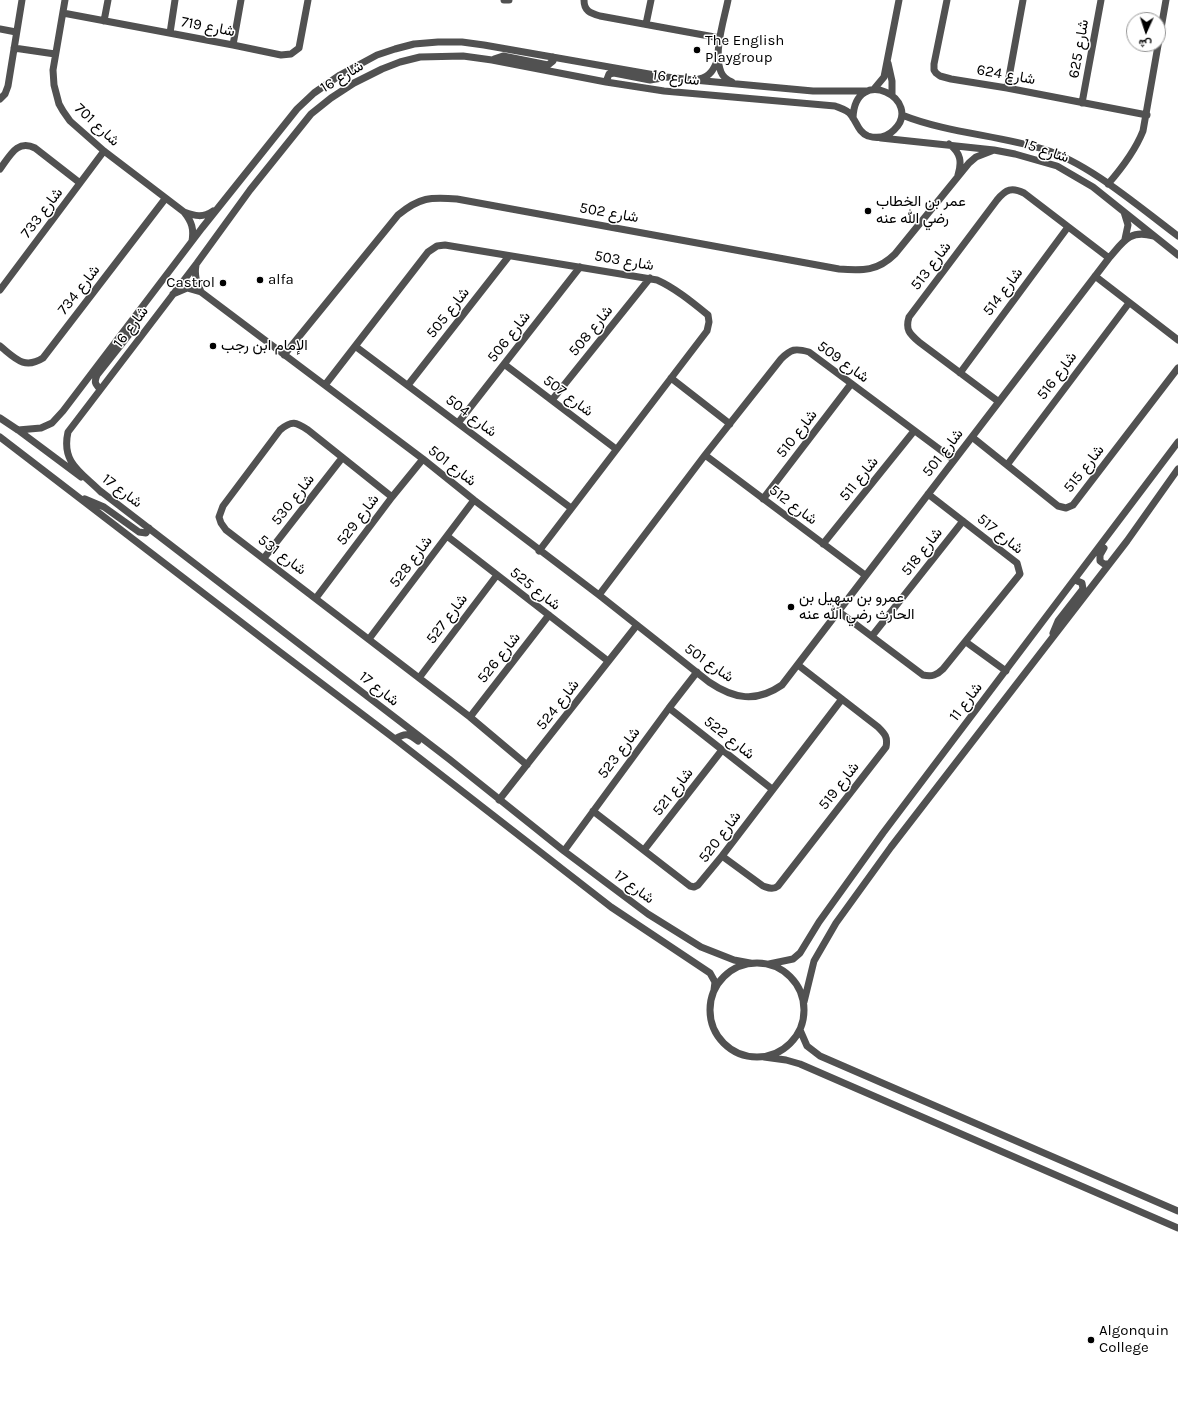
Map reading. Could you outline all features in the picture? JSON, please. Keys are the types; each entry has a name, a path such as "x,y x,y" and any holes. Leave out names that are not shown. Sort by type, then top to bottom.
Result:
{"street":[{"path":"0,99 5,94 8,86 22,0"},
{"name":"شارع 701","path":"65,0 53,70 54,85 59,104 70,121 104,151 184,212 190,219 192,225 194,233 192,242"},
{"path":"104,20 108,0"},
{"path":"170,33 175,0"},
{"path":"233,45 241,0"},
{"name":"شارع 719","path":"63,13 233,45 281,56 291,54 299,48 308,0"},
{"path":"504,0 509,0"},
{"path":"584,0 585,7 589,13 720,38"},
{"path":"646,24 651,0"},
{"path":"694,80 705,78 715,67 728,0"},
{"path":"871,90 884,90 892,94 900,103 902,115 898,126 890,134 878,138 867,136 858,128 853,118 854,107 859,98 871,90 884,77 899,0"},
{"name":"شارع 624","path":"947,0 934,64 934,70 940,76 1146,115"},
{"path":"1007,88 1023,0"},
{"name":"شارع 625","path":"1082,103 1101,0"},
{"path":"1108,184 1138,144 1146,115 1166,0"},
{"path":"0,29 16,32"},
{"name":"شارع 16","path":"18,430 41,428 52,423 63,411 296,109 314,93 340,74 378,55 414,44 462,42 666,77 813,91 871,90"},
{"path":"14,48 55,54"},
{"name":"شارع 16","path":"101,492 71,462 67,453 66,442 68,432 197,263 250,190 311,114 331,98 354,83 382,69 400,62 420,58 463,56 664,91 835,106 850,114 853,118"},
{"path":"492,60 503,56 548,65 553,61 553,57"},
{"path":"718,57 721,73 726,79 736,84"},
{"path":"887,59 892,81 892,94"},
{"path":"606,82 609,74 650,80 666,77"},
{"name":"شارع 15","path":"902,115 938,127 1044,149 1062,156 1108,184 1178,236"},
{"name":"شارع 15","path":"878,138 908,142 949,144 994,150 1015,154 1057,166 1093,187 1178,255"},
{"path":"949,144 955,149 961,161 958,177"},
{"path":"0,169 15,150 21,145 28,145 35,148 80,183"},
{"name":"شارع 502","path":"284,355 398,215 416,202 426,198 457,199 839,270 856,271 879,267 888,262 976,157 994,150"},
{"name":"شارع 733","path":"0,290 104,151"},
{"name":"شارع 513","path":"999,402 919,342 909,333 907,324 909,317 1003,192 1016,189 1024,193 1109,258"},
{"name":"شارع 734","path":"0,346 22,363 30,364 43,358 166,199"},
{"name":"شارع 701","path":"184,212 197,217 204,216 220,206"},
{"path":"1124,212 1128,225 1125,239"},
{"path":"1162,224 1178,228"},
{"name":"شارع 514","path":"960,373 1068,227"},
{"path":"1125,239 1139,233 1145,233 1153,236"},
{"name":"شارع 501","path":"201,292 423,459 539,551 600,595 697,672 722,690 746,697 772,692 782,685 1095,276 1125,239"},
{"name":"شارع 503","path":"325,385 428,252 437,246 445,245 650,278 667,284 708,315 709,322 707,331 539,551"},
{"name":"شارع 505","path":"408,385 509,256"},
{"path":"197,263 195,275 201,292"},
{"name":"شارع 506","path":"458,423 580,267"},
{"path":"1095,276 1178,340"},
{"name":"شارع 508","path":"552,400 650,278"},
{"path":"173,294 187,288 201,292"},
{"name":"شارع 516","path":"1007,465 1129,303"},
{"path":"100,389 95,384 97,375 131,332 140,310"},
{"name":"شارع 504","path":"355,346 571,508"},
{"name":"شارع 509","path":"600,595 705,455 782,359 793,350 800,349 809,352 954,460"},
{"name":"شارع 507","path":"504,364 616,449"},
{"name":"شارع 515","path":"972,437 1058,506 1066,508 1073,505 1178,368"},
{"path":"671,378 730,424"},
{"name":"شارع 510","path":"763,499 852,384"},
{"name":"شارع 17","path":"0,418 101,492 449,759 564,851 648,914 701,947 734,960 750,963"},
{"name":"شارع 531","path":"392,497 300,424 293,422 287,424 280,430 223,506 219,517 226,530 470,717 527,765"},
{"name":"شارع 511","path":"823,544 914,431"},
{"name":"شارع 17","path":"0,437 395,739 611,907 710,973 715,982 714,990"},
{"name":"شارع 11","path":"769,964 793,959 800,953 819,922 883,833 1178,442"},
{"name":"شارع 512","path":"705,455 865,576"},
{"name":"شارع 530","path":"264,558 342,458"},
{"name":"شارع 529","path":"316,598 392,497 423,459"},
{"name":"شارع 11","path":"804,1002 814,961 836,923 891,847 1109,564 1178,469"},
{"name":"شارع 517","path":"838,611 923,675 930,677 937,675 943,669 1020,574 1017,563 928,494"},
{"path":"78,496 104,507 139,532 146,533 148,528"},
{"name":"شارع 528","path":"369,639 474,500"},
{"path":"1109,564 1104,564 1100,561 1100,555 1123,524 1133,503"},
{"name":"شارع 518","path":"872,636 963,521"},
{"name":"شارع 525","path":"447,536 608,661"},
{"name":"شارع 527","path":"418,678 497,575"},
{"path":"1050,641 1058,621 1083,589 1082,583 1075,580"},
{"name":"شارع 526","path":"470,717 549,616"},
{"name":"شارع 524","path":"499,800 637,625"},
{"path":"966,642 1006,671"},
{"name":"شارع 519","path":"722,856 763,886 771,889 775,888 886,747 887,741 885,734 878,727 798,665"},
{"name":"شارع 523","path":"564,851 697,672"},
{"name":"شارع 520","path":"593,811 690,886 694,887 701,882 722,856 842,699"},
{"name":"شارع 522","path":"669,708 772,789"},
{"path":"395,739 402,734 412,736 442,758 449,759"},
{"name":"شارع 521","path":"644,850 722,750"},
{"path":"764,1057 775,1054 786,1048 794,1040 805,1017 804,1002 800,989 792,978 782,969 769,964 750,963 735,968 722,977 714,990 710,1004 710,1018 715,1032 724,1044 735,1052 749,1057 764,1057 786,1060 800,1064 1178,1228"},
{"path":"800,1030 807,1046 820,1056 1178,1211"}],"place":[{"name":"The English Playgroup","path":"697,50"},
{"name":"عمر بن الخطاب رضي الله عنه","path":"868,211"},
{"name":"alfa","path":"260,280"},
{"name":"Castrol","path":"223,283"},
{"name":"الإمام ابن رجب","path":"213,346"},
{"name":"عمرو بن سهيل بن الحارث رضي الله عنه","path":"791,607"},
{"name":"Algonquin College","path":"1091,1340"}]}
